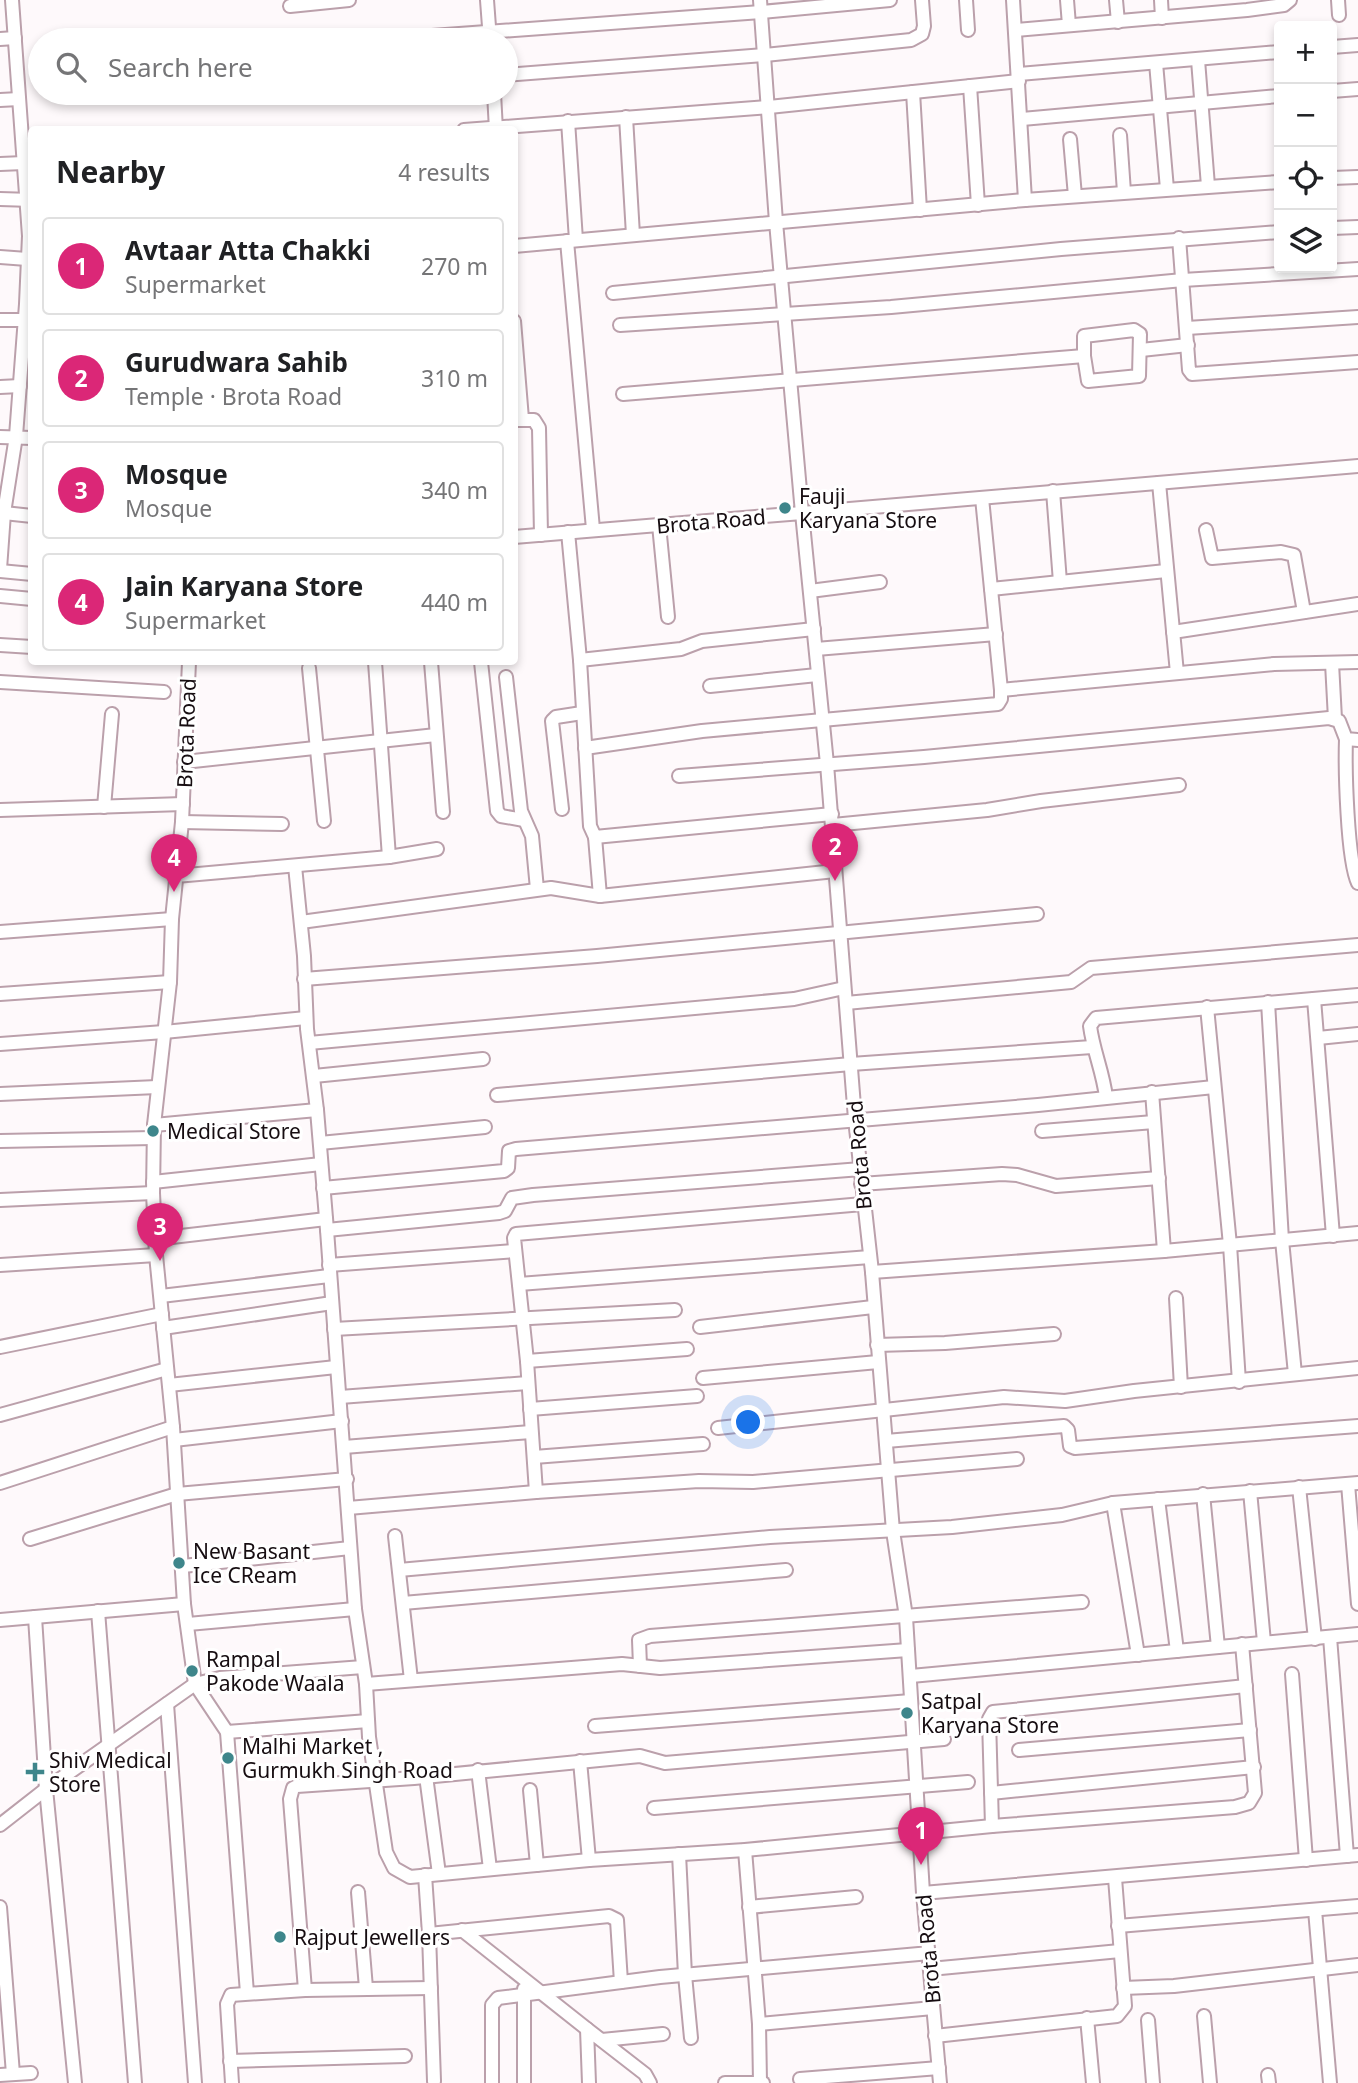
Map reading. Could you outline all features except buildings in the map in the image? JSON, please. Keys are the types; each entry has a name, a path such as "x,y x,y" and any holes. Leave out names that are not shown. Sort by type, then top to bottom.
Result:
{"street":[{"path":"12,0 28,188"},
{"path":"290,6 349,0"},
{"path":"487,0 489,28"},
{"path":"518,32 761,6 890,0"},
{"path":"518,74 765,55 917,38 922,34 924,26 922,0"},
{"path":"966,0 968,30"},
{"path":"1013,0 1026,200"},
{"path":"1067,0 1069,25"},
{"path":"1116,0 1118,22"},
{"path":"1161,0 1162,18"},
{"path":"1015,30 1162,18 1203,7 1284,5 1290,0"},
{"path":"1338,0 1339,15"},
{"path":"761,6 776,222 802,513 1358,466"},
{"path":"0,39 15,38"},
{"path":"1337,47 1358,45"},
{"path":"517,126 769,107 970,86 1019,77 1274,52"},
{"path":"1198,60 1208,186"},
{"path":"1156,63 1167,189"},
{"path":"970,86 978,205"},
{"path":"1337,91 1358,89"},
{"path":"913,92 920,210"},
{"path":"1021,119 1274,96"},
{"path":"0,100 19,99"},
{"path":"495,105 496,126"},
{"path":"626,117 633,235"},
{"path":"568,121 571,240 593,529"},
{"path":"1120,135 1124,192"},
{"path":"1070,139 1075,196"},
{"path":"0,164 24,163"},
{"path":"1337,178 1358,177"},
{"path":"518,246 1026,200 1274,181"},
{"path":"0,200 28,200"},
{"path":"1337,229 1358,227"},
{"path":"613,293 938,260 1274,232"},
{"path":"1179,239 1189,370 1195,375 1358,362"},
{"path":"28,251 28,282"},
{"path":"0,257 27,259"},
{"path":"620,325 891,307 1183,280 1358,269"},
{"path":"28,308 25,320 26,372 20,386 16,436 5,480 0,570 28,573"},
{"path":"1187,328 1358,317"},
{"path":"0,320 25,320"},
{"path":"1134,330 1140,334 1139,376 1087,380 1084,356 1083,338 1087,334 1134,330"},
{"path":"1141,350 1188,345"},
{"path":"622,394 1084,356"},
{"path":"0,387 20,386"},
{"path":"518,419 534,420 539,428 541,534"},
{"path":"0,436 28,438"},
{"path":"1158,482 1177,673"},
{"path":"1052,491 1060,582"},
{"path":"584,748 702,731 991,707 998,704 1002,698 982,498"},
{"path":"5,513 28,516"},
{"name":"Brota Road","path":"518,537 802,513 832,819 850,1064 872,1272 887,1471 906,1617 923,1893 940,2083"},
{"path":"659,525 668,617"},
{"path":"1206,530 1212,558 1281,552 1294,555 1304,612"},
{"path":"568,532 580,660 590,826 595,837 600,896"},
{"path":"991,589 1166,571"},
{"path":"810,591 880,582"},
{"path":"0,596 28,599"},
{"path":"1173,632 1358,604"},
{"path":"580,660 681,649 702,641 814,629"},
{"path":"816,649 996,634"},
{"path":"0,645 28,647"},
{"path":"1001,690 1274,664 1358,662"},
{"path":"1332,663 1335,719"},
{"name":"Brota Road","path":"188,665 182,822 172,919 170,982 153,1131 153,1188 156,1255 174,1434 184,1604 195,1684"},
{"path":"375,665 389,857"},
{"path":"431,665 443,812"},
{"path":"481,665 496,811 500,816 524,820"},
{"path":"309,668 324,821"},
{"path":"710,685 817,675"},
{"path":"506,677 521,811 532,836 537,889"},
{"path":"0,682 164,692"},
{"path":"562,809 552,721 556,717 582,713"},
{"path":"104,807 112,714"},
{"path":"679,776 1335,719 1352,739 1351,839 1354,875 1358,883"},
{"path":"184,762 436,735"},
{"path":"595,837 987,810 1041,800 1179,785"},
{"path":"0,810 183,804"},
{"path":"182,822 282,824"},
{"path":"176,876 389,857 437,849"},
{"path":"296,866 355,1609 366,1684 375,1780 386,1852 394,1868 410,1877 1235,1807 1249,1803 1255,1793 1242,1644"},
{"path":"301,922 537,889 551,888 600,896 835,871"},
{"path":"304,979 597,956 1037,914"},
{"path":"0,932 172,919"},
{"path":"846,1003 1071,982 1091,968 1358,945"},
{"path":"0,994 170,982"},
{"path":"309,1043 794,999 844,988"},
{"path":"1105,1097 1090,1026 1096,1018 1358,995"},
{"path":"1314,999 1333,1236"},
{"path":"1268,1002 1283,1240 1295,1374"},
{"path":"1207,1007 1230,1245 1239,1382"},
{"path":"0,1044 306,1018"},
{"path":"1318,1038 1358,1034"},
{"path":"497,1095 850,1064 1093,1048"},
{"path":"314,1076 483,1059"},
{"path":"0,1094 157,1087"},
{"path":"323,1188 504,1171 508,1168 509,1151 516,1149 1214,1087"},
{"path":"1152,1092 1164,1251"},
{"path":"0,1142 153,1131 317,1111"},
{"path":"1042,1131 1154,1122"},
{"path":"320,1143 485,1127"},
{"path":"0,1200 153,1188 321,1164"},
{"path":"155,1239 499,1213 505,1211 512,1198 533,1195 860,1169"},
{"path":"861,1184 1003,1174 1017,1175 1056,1186 1159,1178"},
{"path":"536,1492 527,1361 514,1238 517,1234 863,1204"},
{"path":"872,1272 1164,1251 1358,1233"},
{"path":"160,1296 329,1270 515,1251"},
{"path":"0,1265 156,1255"},
{"path":"519,1284 870,1257"},
{"path":"1176,1298 1181,1387"},
{"path":"163,1328 332,1303"},
{"path":"700,1327 873,1307"},
{"path":"334,1329 675,1310"},
{"path":"0,1347 162,1314"},
{"path":"877,1345 945,1343 1054,1334"},
{"path":"527,1361 687,1349"},
{"path":"703,1378 878,1362"},
{"path":"169,1385 336,1367"},
{"path":"718,1428 1004,1397 1065,1401 1358,1368"},
{"path":"0,1415 167,1369"},
{"path":"340,1397 528,1382"},
{"path":"530,1409 697,1396"},
{"path":"0,1483 174,1434 342,1421"},
{"path":"886,1441 1064,1426 1068,1430 1070,1446 1075,1447 1358,1426"},
{"path":"344,1447 531,1432"},
{"path":"534,1457 703,1444"},
{"path":"348,1508 699,1481 753,1482 1017,1459"},
{"path":"30,1539 177,1494 346,1479"},
{"path":"399,1570 757,1538 893,1531 1062,1515 1113,1503 1353,1483 1358,1604"},
{"path":"1299,1487 1315,1639"},
{"path":"1250,1491 1264,1642"},
{"path":"1203,1494 1218,1647"},
{"path":"1158,1499 1177,1651"},
{"path":"1113,1503 1138,1655"},
{"path":"395,1536 411,1680"},
{"path":"183,1566 350,1548"},
{"path":"403,1603 786,1570"},
{"path":"640,1666 639,1640 650,1636 1082,1602"},
{"path":"0,1619 184,1604"},
{"path":"188,1624 355,1609"},
{"path":"98,1611 135,2083"},
{"path":"35,1617 46,1789 75,2083"},
{"path":"911,1676 1358,1634"},
{"path":"923,1893 1352,1856 1330,1637"},
{"path":"366,1684 622,1664 660,1668 908,1650"},
{"path":"0,1825 46,1789 195,1684 220,1678 363,1667"},
{"path":"1292,1674 1306,1860"},
{"path":"195,1684 227,1732 247,1993"},
{"path":"992,1826 989,1719 993,1712 1246,1686"},
{"path":"595,1726 911,1701"},
{"path":"167,1704 195,2083"},
{"path":"227,1732 368,1721"},
{"path":"1019,1750 1250,1730"},
{"path":"305,1990 291,1793 293,1788 304,1784 426,1776 640,1756 665,1763 944,1739"},
{"path":"580,1761 589,1860"},
{"path":"992,1793 1254,1767"},
{"path":"478,1770 490,1869"},
{"path":"426,1776 439,1874"},
{"path":"654,1808 968,1782"},
{"path":"530,1790 537,1865"},
{"path":"724,2083 762,2082 745,1850"},
{"path":"679,1854 691,2038"},
{"path":"425,1875 434,2081"},
{"path":"935,2036 1117,2016 1122,2012 1125,2006 1115,1878"},
{"path":"358,1892 366,1988"},
{"path":"749,1907 856,1897"},
{"path":"1118,1926 1358,1906"},
{"path":"0,1907 7,2075 31,2073"},
{"path":"1315,1910 1330,2083"},
{"path":"429,1934 609,1916 617,1920 621,1982"},
{"path":"462,1930 651,2082"},
{"path":"930,1969 1120,1951"},
{"path":"492,2083 492,2005 498,1998 685,1975 930,1952"},
{"path":"1123,1988 1174,1986 1358,1965"},
{"path":"523,1979 524,2083"},
{"path":"232,2083 228,1998 231,1995 366,1988 430,1989"},
{"path":"759,2024 933,2008"},
{"path":"1203,2016 1210,2083"},
{"path":"1087,2018 1093,2083"},
{"path":"1148,2020 1153,2083"},
{"path":"587,2029 589,2083"},
{"path":"602,2040 663,2034"},
{"path":"230,2061 405,2056"},
{"path":"800,2079 939,2068"}],"place":[{"name":"Fauji Karyana Store","path":"785,508"},
{"name":"Gurudwara Sahib","path":"835,881"},
{"name":"Jain Karyana Store","path":"174,892"},
{"name":"Medical Store","path":"153,1131"},
{"name":"Mosque","path":"160,1261"},
{"name":"New Basant Ice CReam","path":"179,1563"},
{"name":"Rampal Pakode Waala","path":"192,1671"},
{"name":"Satpal Karyana Store","path":"907,1713"},
{"name":"Malhi Market , Gurmukh Singh Road","path":"228,1758"},
{"name":"Shiv Medical Store","path":"35,1772"},
{"name":"Avtaar Atta Chakki","path":"921,1865"},
{"name":"Rajput Jewellers","path":"280,1937"}]}
